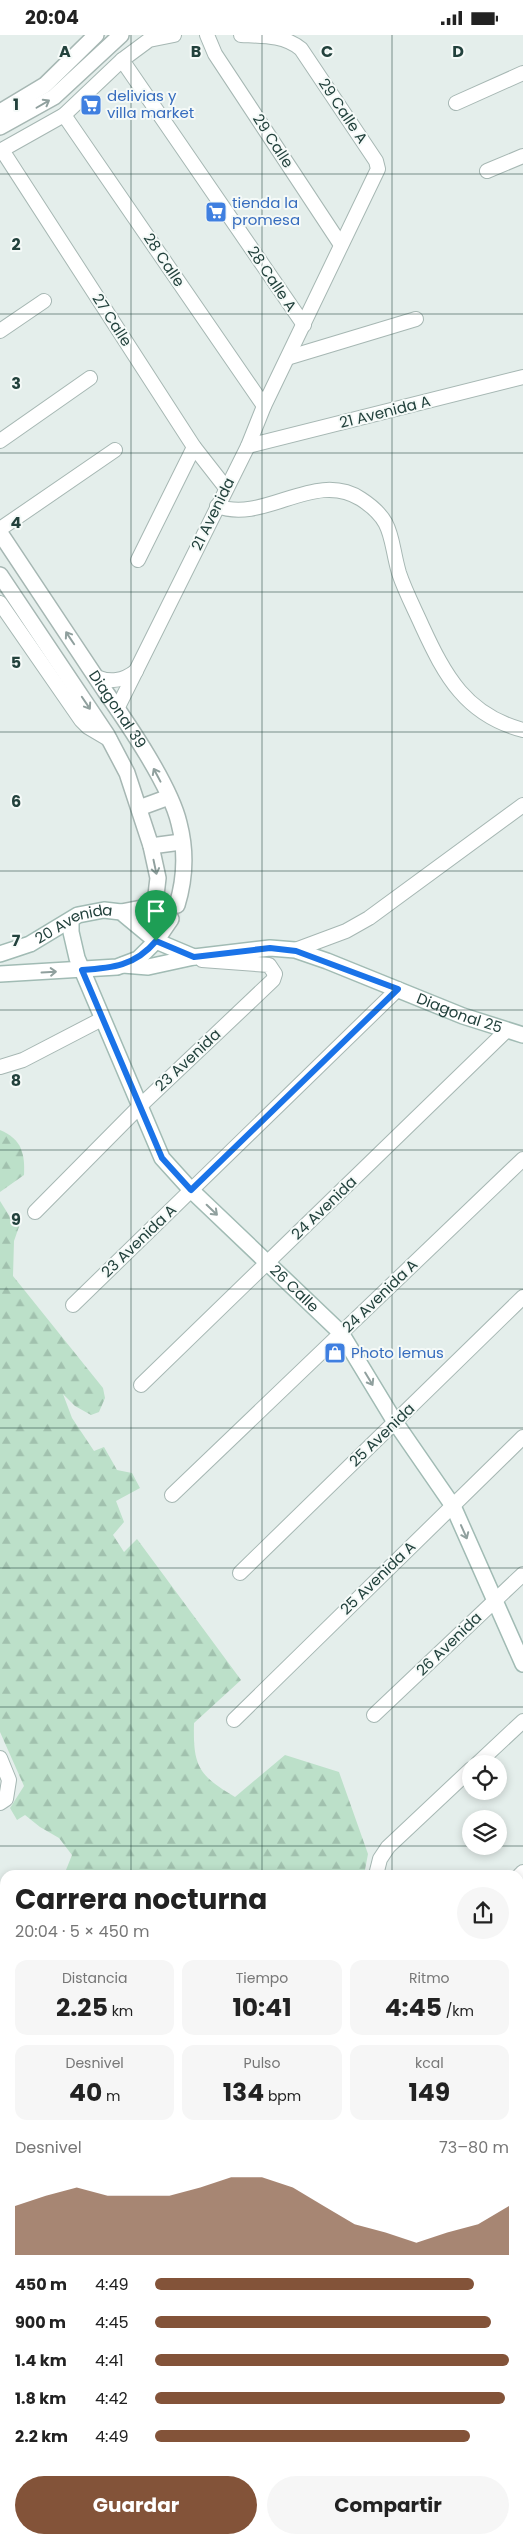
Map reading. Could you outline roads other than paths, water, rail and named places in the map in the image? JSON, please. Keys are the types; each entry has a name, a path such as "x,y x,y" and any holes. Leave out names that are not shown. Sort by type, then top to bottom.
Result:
{"main road":[{"path":"0,112 51,81 96,35"},
{"path":"0,127 54,97 121,35"},
{"name":"Diagonal 39","path":"0,531 117,709 169,797 179,822 184,876 174,912 156,941"},
{"name":"Diagonal 39","path":"0,575 110,740 127,773 151,846 158,878 152,901 121,912"},
{"path":"139,808 169,797"},
{"path":"151,846 181,842"},
{"name":"20 Avenida","path":"0,954 30,944 71,920 95,910 121,912 156,941 144,954 124,965 82,970 0,974"},
{"name":"26 Calle","path":"71,920 73,945 82,970 162,1158 191,1190 341,1333 395,1421 453,1506 523,1664"},
{"name":"Diagonal 25","path":"156,941 194,957"},
{"name":"Diagonal 25","path":"124,965 148,967 194,957 270,948 296,951 398,989 462,1016 523,1035"}],"street":[{"path":"1,151 64,115 122,60 149,40 174,35"},
{"name":"29 Calle","path":"207,35 216,54 341,245"},
{"name":"29 Calle A","path":"241,35 280,36 292,40 301,49 376,161 376,176"},
{"name":"28 Calle A","path":"122,60 304,325"},
{"path":"456,103 523,73"},
{"name":"28 Calle","path":"64,115 264,406"},
{"name":"27 Calle","path":"1,151 194,447 226,488"},
{"path":"487,171 523,156"},
{"name":"21 Avenida","path":"117,709 248,447 264,406 290,357 341,245 376,176"},
{"path":"0,331 44,301"},
{"path":"290,357 416,319"},
{"name":"21 Avenida A","path":"248,447 523,377"},
{"path":"0,441 90,378"},
{"path":"138,560 194,447"},
{"path":"0,531 115,450"},
{"path":"217,506 244,511 330,489 345,491 361,499 382,516 388,525 404,587 441,668 465,696 486,715 504,725 523,730"},
{"path":"0,603 82,720 88,727 110,740"},
{"path":"96,677 111,681 119,680 136,671"},
{"path":"296,951 346,931 369,919 523,805"},
{"name":"23 Avenida","path":"35,1212 139,1107 273,980 275,971 270,965 207,961 194,957"},
{"name":"23 Avenida A","path":"73,1305 398,989"},
{"path":"0,1067 23,1060 102,1019"},
{"name":"24 Avenida","path":"141,1385 506,1031"},
{"name":"24 Avenida A","path":"172,1495 523,1159"},
{"name":"25 Avenida","path":"240,1573 523,1297"},
{"name":"25 Avenida A","path":"234,1720 523,1437"},
{"name":"26 Avenida","path":"374,1715 523,1574"},
{"path":"487,1755 523,1721"},
{"path":"0,1758 9,1780 6,1799 0,1803"},
{"path":"377,1870 380,1859 388,1847 462,1777"}],"place":[{"name":"delivias y villa market","path":"91,105"},
{"name":"tienda la promesa","path":"216,212"},
{"name":"Photo lemus","path":"335,1353"}]}
